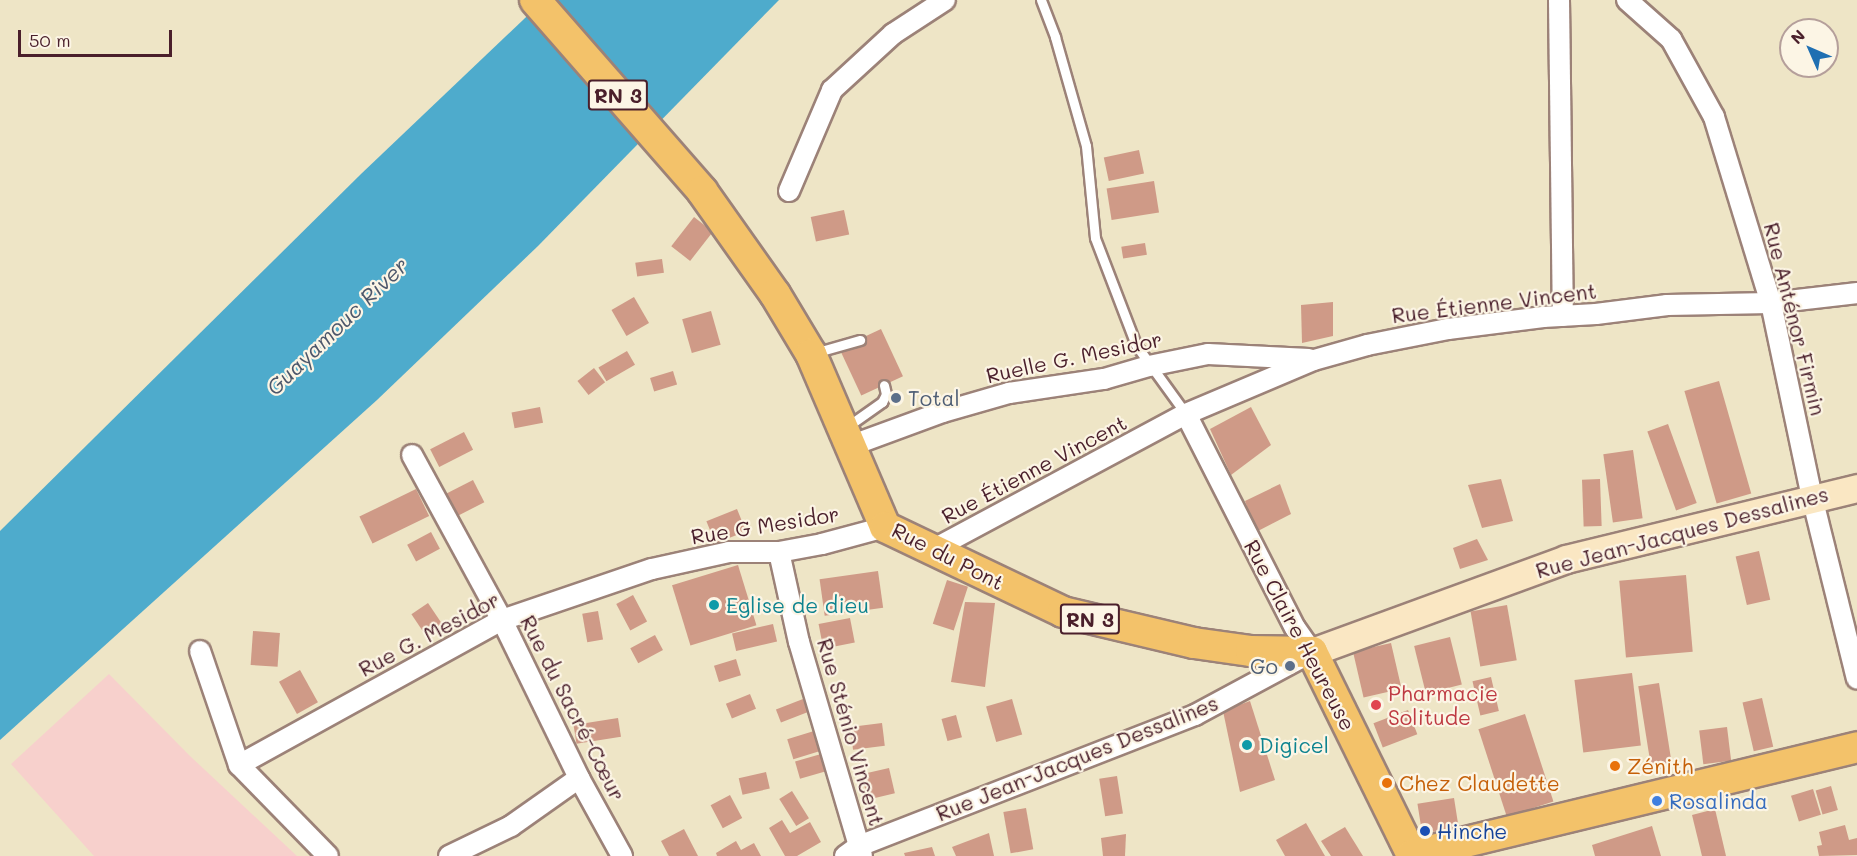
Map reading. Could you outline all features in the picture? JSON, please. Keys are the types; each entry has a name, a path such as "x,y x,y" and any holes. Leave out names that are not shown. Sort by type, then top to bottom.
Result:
{"main road":[{"name":"Rue du Pont","path":"535,0 702,190 775,294 812,354 885,527 1063,612 1194,643 1251,651 1312,652"},
{"name":"Rue Jean-Jacques Dessalines","path":"1312,652 1566,559 1812,497 1857,488"},
{"name":"Rue Claire Heureuse","path":"1312,652 1411,856"},
{"path":"1411,856 1857,747"}],"street":[{"path":"789,191 832,90 893,34 945,0"},
{"path":"1559,0 1563,316"},
{"name":"Rue Anténor Firmin","path":"1627,0 1671,39 1714,117 1771,303 1812,497 1857,679"},
{"name":"Rue Étienne Vincent","path":"932,550 1186,414 1314,360 1367,345 1448,329 1563,316 1667,305 1771,303 1857,293"},
{"name":"Ruelle G. Mesidor","path":"847,438 1009,393 1104,379 1149,366 1208,354 1314,360"},
{"name":"Rue Claire Heureuse","path":"1186,414 1295,628 1312,652"},
{"name":"Rue du Sacré-Cœur","path":"412,455 502,620 579,778 622,856"},
{"name":"Rue G Mesidor","path":"652,569 729,552 779,552 822,544 885,527"},
{"name":"Rue Sténio Vincent","path":"779,552 799,642 856,853"},
{"name":"Rue G. Mesidor","path":"240,765 502,620 652,569"},
{"path":"200,651 240,765 328,856"},
{"name":"Rue Jean-Jacques Dessalines","path":"856,853 1195,715 1312,652"},
{"path":"449,856 512,826 579,778"}],"lane":[{"path":"1041,0 1055,38 1086,146 1095,238 1136,345 1186,414"},
{"path":"812,354 860,340"},
{"path":"847,438 882,402 886,394 884,385"}],"shaded area":[{"path":"109,674 190,756 297,856 94,856 11,764"}],"water":[{"name":"Guayamouc River","path":"544,0 779,0 538,246 377,400 0,740 0,531 361,174"}],"building":[{"path":"1139,150 1144,173 1109,181 1104,157"},
{"path":"1154,181 1159,213 1112,220 1107,189"},
{"path":"844,210 849,234 816,242 811,217"},
{"path":"694,217 713,232 690,261 671,246"},
{"path":"1145,243 1147,255 1123,259 1121,247"},
{"path":"662,259 664,273 637,277 635,263"},
{"path":"634,297 649,323 626,336 611,310"},
{"path":"1333,302 1333,336 1302,343 1301,305"},
{"path":"711,311 721,345 692,353 682,319"},
{"path":"881,329 903,376 861,396 839,348"},
{"path":"627,351 635,365 606,381 598,368"},
{"path":"594,368 605,382 589,395 577,381"},
{"path":"673,371 677,384 654,391 650,378"},
{"path":"1719,381 1751,493 1717,503 1684,391"},
{"path":"540,407 543,423 515,428 512,413"},
{"path":"1251,407 1271,445 1231,475 1210,429"},
{"path":"1668,424 1697,503 1676,510 1647,432"},
{"path":"464,432 473,450 439,467 430,449"},
{"path":"1633,450 1643,518 1613,523 1603,454"},
{"path":"1501,479 1513,521 1482,528 1468,485"},
{"path":"1600,479 1602,526 1584,527 1582,480"},
{"path":"473,480 484,502 455,517 444,495"},
{"path":"1280,484 1291,514 1256,532 1245,501"},
{"path":"416,489 429,516 373,544 359,517"},
{"path":"737,509 746,531 715,544 706,521"},
{"path":"431,532 440,549 416,561 407,545"},
{"path":"1477,539 1488,560 1460,569 1453,548"},
{"path":"1759,551 1770,600 1747,605 1736,556"},
{"name":"Eglise de dieu","path":"738,565 756,625 690,645 672,585"},
{"path":"878,571 883,608 825,616 820,579"},
{"path":"1686,575 1693,652 1626,658 1619,581"},
{"path":"947,580 968,587 954,631 933,624"},
{"path":"633,595 647,621 630,630 616,604"},
{"path":"965,602 995,603 985,687 951,682"},
{"path":"428,603 442,624 425,635 411,614"},
{"path":"1507,605 1517,660 1480,667 1471,611"},
{"path":"598,611 603,640 587,642 582,614"},
{"path":"850,618 855,643 823,649 819,624"},
{"path":"773,624 777,642 736,651 732,633"},
{"path":"253,631 280,633 278,667 251,665"},
{"path":"655,635 663,650 638,663 630,648"},
{"path":"1450,637 1462,685 1426,693 1414,646"},
{"path":"1391,643 1402,689 1364,698 1353,652"},
{"path":"736,659 741,675 719,682 714,666"},
{"path":"300,670 318,702 297,714 279,682"},
{"path":"1632,673 1641,745 1583,753 1574,680"},
{"path":"1491,677 1499,711 1480,715 1472,681"},
{"path":"1659,683 1672,767 1652,770 1638,686"},
{"path":"750,694 756,709 732,719 726,704"},
{"path":"1762,698 1773,747 1754,751 1743,702"},
{"path":"803,699 808,712 781,722 776,709"},
{"path":"1012,699 1022,735 996,742 986,706"},
{"name":"Digicel","path":"1250,701 1275,780 1240,792 1223,711"},
{"path":"1408,710 1417,734 1383,748 1373,723"},
{"path":"1525,714 1553,801 1507,817 1478,729"},
{"path":"956,715 962,737 947,741 942,719"},
{"path":"618,718 621,737 577,744 574,725"},
{"path":"882,723 885,746 853,750 850,727"},
{"path":"1727,727 1731,761 1703,764 1699,730"},
{"path":"814,731 820,751 793,759 787,739"},
{"path":"821,754 826,771 800,779 795,761"},
{"path":"889,768 895,793 868,800 862,774"},
{"path":"766,772 770,789 743,795 739,778"},
{"path":"1117,776 1123,814 1105,816 1099,779"},
{"path":"1831,786 1838,810 1823,814 1816,790"},
{"path":"1813,789 1821,815 1799,822 1791,796"},
{"path":"792,791 809,818 796,826 779,799"},
{"path":"730,795 742,818 723,828 711,805"},
{"path":"1454,798 1459,828 1422,833 1417,804"},
{"path":"1026,808 1033,849 1011,853 1003,812"},
{"path":"1715,809 1726,856 1702,856 1692,815"},
{"path":"782,820 790,833 810,822 821,842 797,856 785,856 769,828"},
{"path":"1306,823 1325,856 1285,856 1276,840"},
{"path":"1845,825 1849,840 1857,838 1857,855 1819,856 1817,846 1822,845 1819,832"},
{"path":"1652,826 1661,856 1595,856 1592,845"},
{"path":"1345,827 1363,856 1331,856 1321,841"},
{"path":"684,829 698,856 669,856 661,841"},
{"path":"989,833 994,856 956,856 952,847"},
{"path":"1126,834 1125,856 1103,856 1101,838"},
{"path":"736,841 741,850 754,843 761,856 717,856 716,853"},
{"path":"932,847 935,856 905,856 904,853"}],"place":[{"name":"Total","path":"896,398"},
{"name":"Eglise de dieu","path":"714,605"},
{"name":"Go","path":"1290,666"},
{"name":"Pharmacie Solitude","path":"1376,705"},
{"name":"Digicel","path":"1247,745"},
{"name":"Zénith","path":"1615,766"},
{"name":"Chez Claudette","path":"1387,783"},
{"name":"Rosalinda","path":"1657,801"},
{"name":"Hinche","path":"1425,831"}]}
